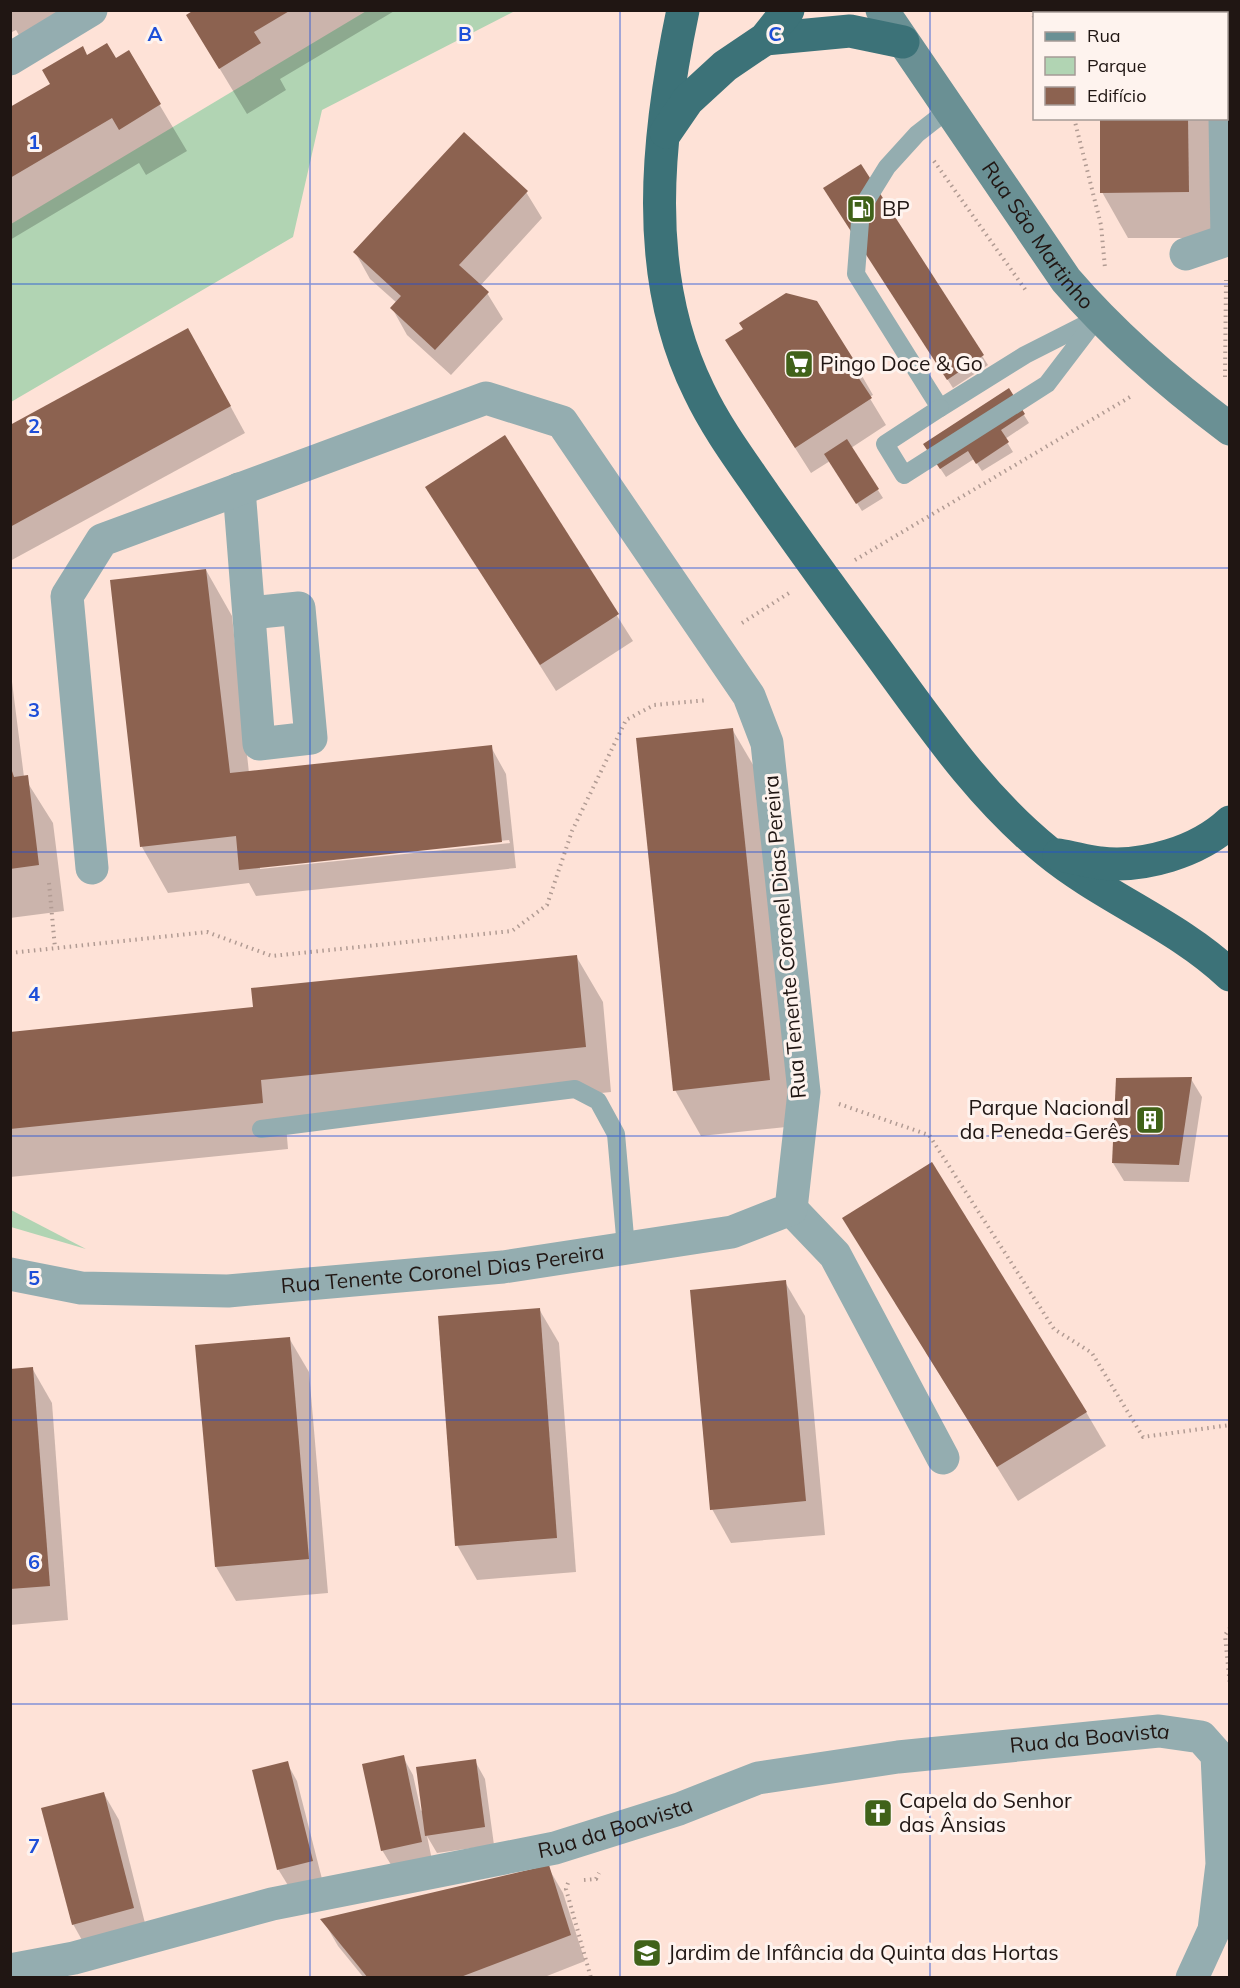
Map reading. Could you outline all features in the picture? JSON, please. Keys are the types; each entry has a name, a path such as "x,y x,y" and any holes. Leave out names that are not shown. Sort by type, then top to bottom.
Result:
{"highway":[{"path":"682,10 671,64 663,136 659,198 662,251 668,292 681,347 698,390 725,438 821,576 963,767 1006,815 1048,852 1090,882 1198,948 1230,975"},
{"path":"663,136 688,100 725,66 765,39 788,10"},
{"path":"765,39 850,31 903,42"},
{"path":"671,64 682,54 698,50 716,55 725,66"},
{"path":"1048,852 1102,864 1148,861 1189,849 1230,822"}],"main road":[{"name":"Rua São Martinho","path":"882,10 1036,239 1098,318 1179,391 1230,429"}],"street":[{"path":"10,59 91,10"},
{"path":"1186,254 1227,240 1225,120"},
{"name":"Rua Tenente Coronel Dias Pereira","path":"10,1274 81,1288 228,1292 503,1267 732,1232 791,1209 804,1092 767,743 749,696 562,422 486,398 102,540 67,596 92,868"},
{"path":"239,489 250,613"},
{"path":"791,1209 835,1255 943,1458"},
{"name":"Rua da Boavista","path":"10,1970 74,1958 272,1904 555,1848 679,1809 758,1778 898,1757 1159,1731 1209,1746 1222,1864 1214,1930 1192,1977"}],"lane":[{"path":"940,408 856,274 861,209 887,167 917,134 949,110"},
{"path":"1098,318 1047,384 904,475 885,444 1025,355 1098,318"},
{"path":"261,1129 575,1089 598,1101 616,1134 626,1248"}],"path":[{"path":"1075,120 1101,225 1105,269"},
{"path":"934,160 1032,299"},
{"path":"1224,388 1227,240"},
{"path":"852,561 1131,396"},
{"path":"742,624 791,592"},
{"path":"10,953 207,932 272,956 512,931 547,905 572,831 626,720 654,705 713,700"},
{"path":"49,883 55,948"},
{"path":"838,1103 929,1135 1054,1329 1092,1353 1143,1437 1230,1425"},
{"path":"1230,1628 1225,1635 1230,1686"},
{"path":"591,1977 566,1889 568,1882 596,1879 600,1872 596,1862"}],"green space":[{"path":"368,10 515,11 322,110 293,237 11,402 11,224"},
{"path":"11,1210 86,1249 11,1227"}],"building":[{"path":"194,10 291,10 254,32 261,43 219,69 186,15"},
{"path":"1100,10 1188,10 1188,12 1100,12"},
{"path":"107,43 116,58 129,50 161,104 119,130 112,118 10,178 10,107 50,84 42,70 83,46 87,55"},
{"path":"1100,120 1188,120 1189,192 1100,193"},
{"path":"464,132 528,191 459,265 489,292 435,350 390,308 401,296 353,252"},
{"path":"861,164 984,355 947,380 823,188"},
{"path":"786,293 817,301 859,368 854,371 872,398 795,448 725,340 743,329 739,323"},
{"path":"188,328 231,406 10,527 10,425"},
{"path":"1009,388 1025,414 1001,430 1009,442 976,464 968,451 940,469 923,444"},
{"path":"505,435 619,614 540,665 425,487"},
{"path":"847,439 879,489 856,504 824,454"},
{"path":"206,569 230,773 492,745 502,842 239,870 236,836 140,847 110,580"},
{"path":"733,728 770,1080 673,1091 636,738"},
{"path":"10,765 14,777 28,775 39,865 10,869"},
{"path":"577,955 586,1047 261,1080 263,1103 10,1129 10,1032 253,1007 251,988"},
{"name":"Parque Nacional da Peneda-Gerês","path":"1192,1077 1179,1165 1112,1163 1116,1078"},
{"path":"932,1162 1087,1412 997,1467 842,1218"},
{"path":"786,1280 806,1501 710,1510 690,1290"},
{"path":"540,1308 557,1538 455,1546 438,1316"},
{"path":"290,1337 309,1559 215,1567 195,1345"},
{"path":"33,1367 50,1586 10,1589 10,1369"},
{"path":"404,1755 422,1842 381,1851 362,1764"},
{"path":"476,1759 485,1827 425,1836 416,1767"},
{"path":"288,1761 313,1861 277,1870 252,1770"},
{"path":"104,1792 134,1908 72,1925 41,1808"},
{"path":"549,1865 571,1935 458,1978 368,1978 320,1919"}],"place":[{"name":"BP","path":"861,209"},
{"name":"Pingo Doce & Go","path":"799,364"},
{"name":"Parque Nacional da Peneda-Gerês","path":"1150,1120"},
{"name":"Capela do Senhor das Ânsias","path":"878,1813"},
{"name":"Jardim de Infância da Quinta das Hortas","path":"647,1953"}]}
